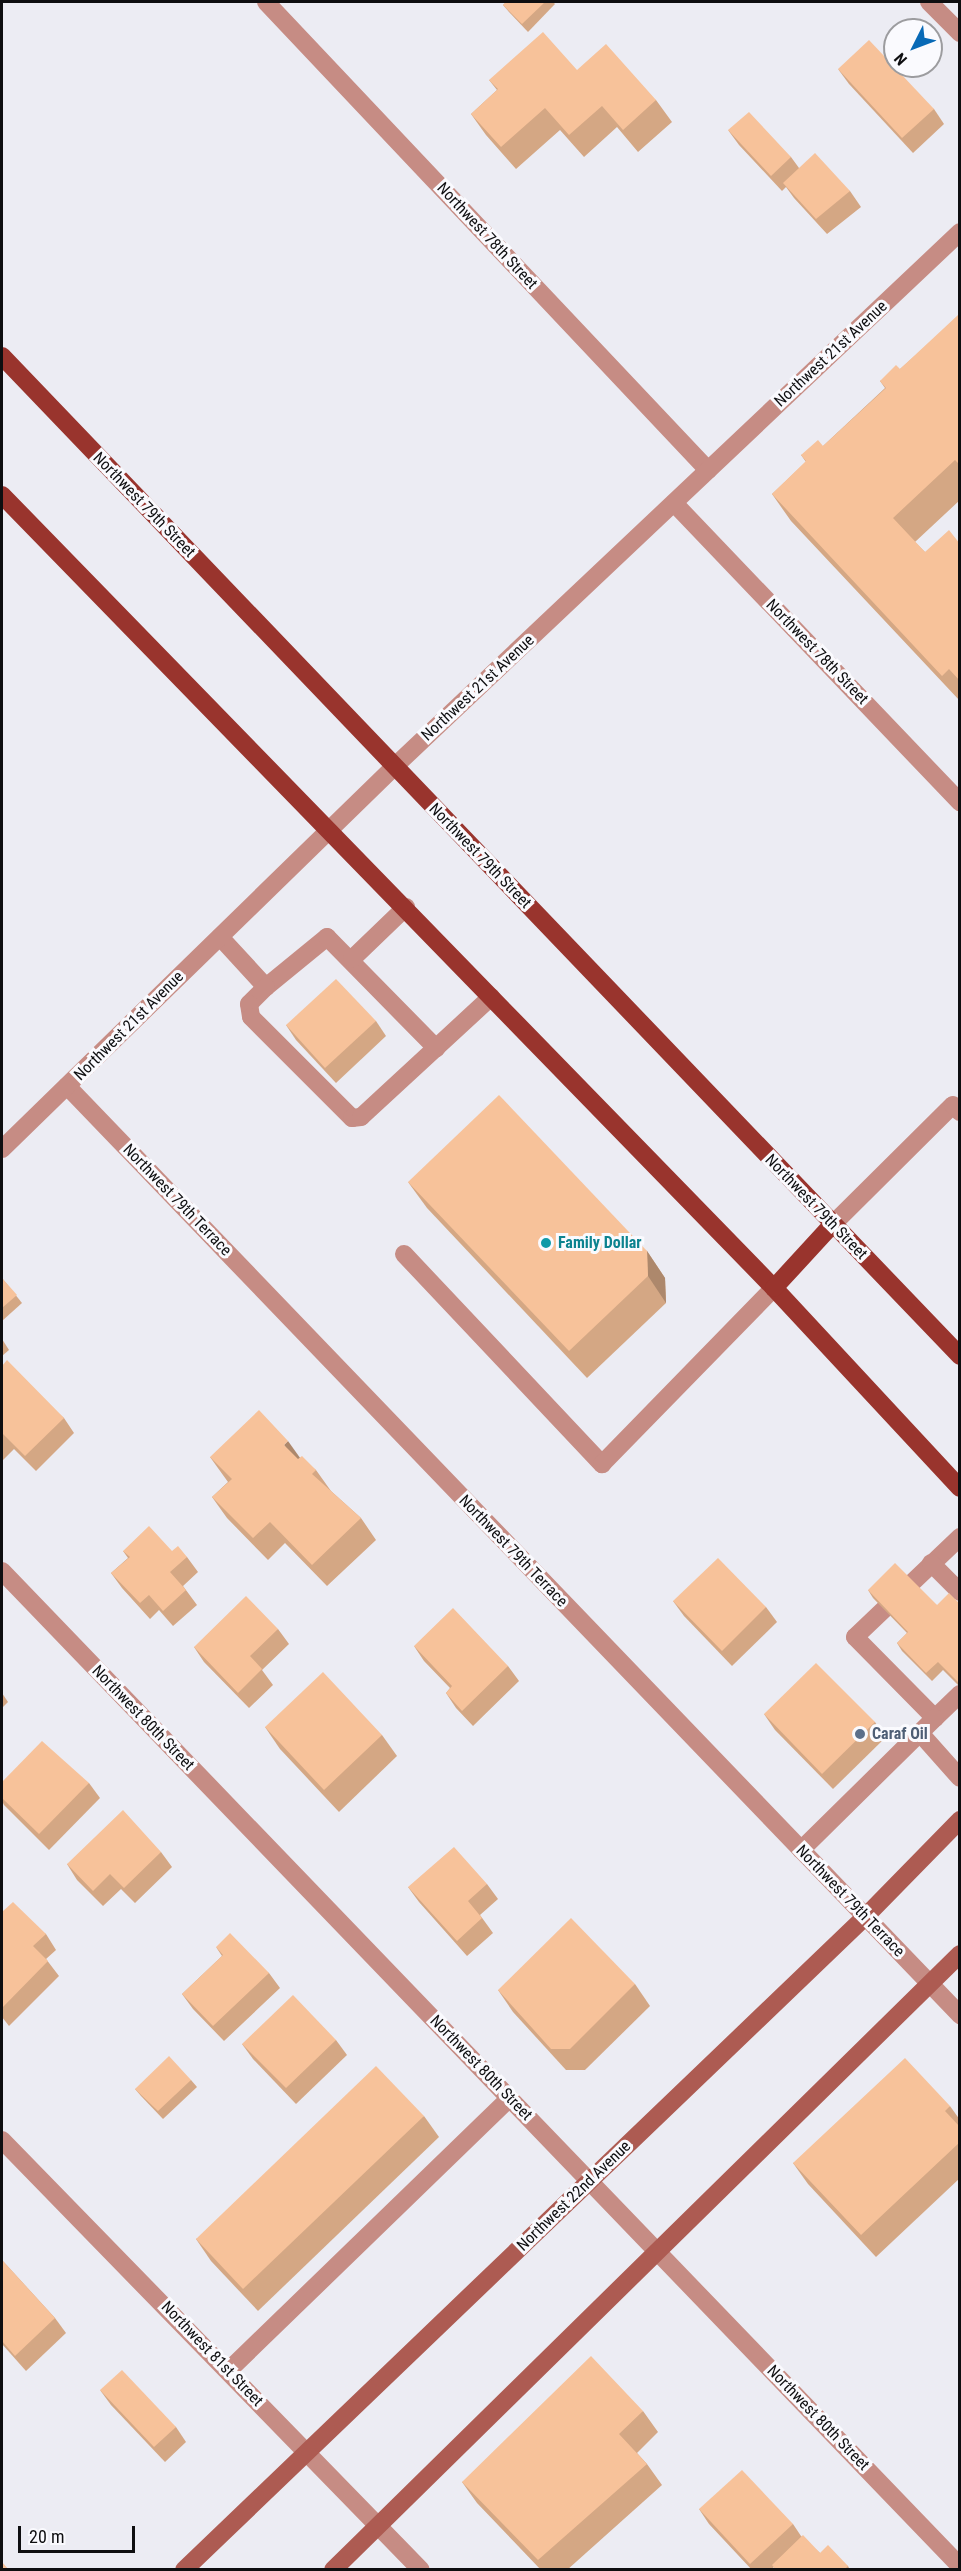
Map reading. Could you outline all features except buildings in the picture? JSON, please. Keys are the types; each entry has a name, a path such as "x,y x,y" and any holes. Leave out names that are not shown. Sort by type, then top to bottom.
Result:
{"main road":[{"name":"Northwest 79th Street","path":"2,356 832,1225 960,1356"},
{"path":"2,495 406,907 774,1288 960,1488"},
{"path":"774,1288 832,1225"},
{"name":"Northwest 22nd Avenue","path":"184,2570 866,1917 960,1820"},
{"path":"333,2570 657,2249 960,1954"}],"street":[{"name":"Northwest 78th Street","path":"266,2 708,471"},
{"path":"929,2 960,33"},
{"name":"Northwest 21st Avenue","path":"2,1149 394,766 960,232"},
{"name":"Northwest 78th Street","path":"674,503 960,802"},
{"path":"352,959 406,907"},
{"path":"220,937 266,987"},
{"path":"436,1048 352,959 327,938 266,987 249,1004 251,1017 352,1118 361,1117 436,1048 491,997"},
{"name":"Northwest 79th Terrace","path":"67,1086 960,2015"},
{"path":"832,1225 957,1102"},
{"path":"404,1254 602,1464 774,1288"},
{"path":"935,1718 855,1637 960,1537"},
{"path":"931,1563 960,1592"},
{"name":"Northwest 80th Street","path":"2,1571 591,2180 960,2566"},
{"path":"801,1850 960,1694"},
{"path":"920,1733 960,1778"},
{"path":"228,2371 510,2098"},
{"name":"Northwest 81st Street","path":"2,2140 421,2570"}],"place":[{"name":"Family Dollar","path":"546,1243"},
{"name":"Caraf Oil","path":"860,1734"}]}
